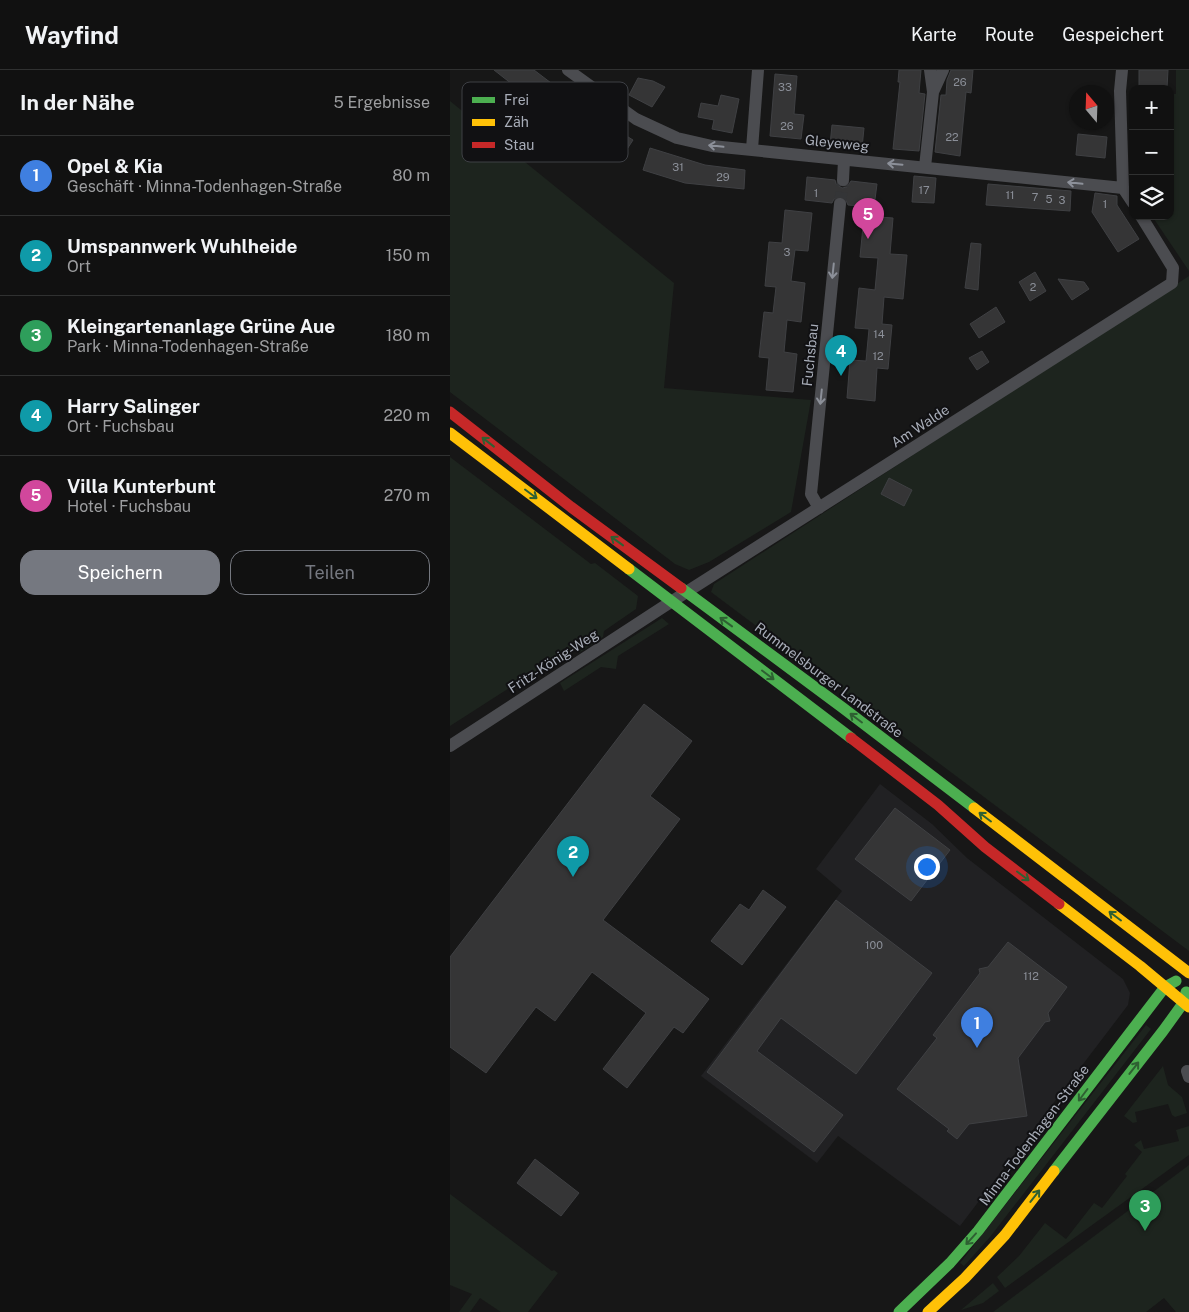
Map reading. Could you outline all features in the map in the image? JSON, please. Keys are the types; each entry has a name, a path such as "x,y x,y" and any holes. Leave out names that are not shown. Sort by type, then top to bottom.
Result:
{"main road":[{"name":"Rummelsburger Landstraße","path":"450,412 570,507 843,708 1189,974"},
{"path":"450,433 938,805 985,846 1186,1004"},
{"name":"Minna-Todenhagen-Straße","path":"899,1312 950,1263 978,1231 1165,987 1189,974"},
{"path":"928,1312 965,1278 1005,1235 1186,1004 1189,979"}],"street":[{"name":"Gleyeweg","path":"568,70 585,82"},
{"path":"752,149 758,70"},
{"path":"926,167 933,92 930,70"},
{"path":"933,92 943,70"},
{"path":"1122,70 1120,91 1123,188 1129,198"},
{"name":"Gleyeweg","path":"628,113 636,119 677,138 712,146 1123,188"},
{"path":"843,180 844,160"},
{"name":"Fuchsbau","path":"820,508 811,494 840,204"},
{"name":"Am Walde","path":"672,602 1172,283 1173,268 1143,220"},
{"name":"Fritz-König-Weg","path":"450,746 672,602"}],"shaded area":[{"path":"1176,70 1189,70 1189,271 1155,220 1174,220 1174,94 1176,94"},
{"path":"450,101 462,111 462,162 525,162 674,283 664,388 811,400 791,512 709,562 689,570 675,564 450,392"},
{"path":"1189,276 1189,951 711,592 714,584"},
{"path":"450,457 591,564 595,563 638,596 636,609 604,631 603,637 579,653 575,646 450,726"},
{"path":"662,618 669,624 618,656 616,669 601,667 564,691 560,683"},
{"path":"880,784 932,824 967,858 1123,979 1130,993 1128,1005 960,1226 838,1136 817,1163 701,1076 842,891 816,869"},
{"path":"1146,1025 1151,1029 990,1237 964,1266 960,1263"},
{"path":"1163,1066 1168,1085 1182,1097 1187,1113 1175,1117 1172,1115 1168,1104 1135,1112 1137,1122 1133,1123 1124,1116"},
{"path":"1189,1126 1189,1155 1005,1288 997,1277 1019,1256 1045,1223 1066,1239 1094,1203 1102,1208 1127,1176 1125,1174 1142,1152 1134,1145 1141,1140 1144,1149 1179,1141 1176,1130"},
{"path":"1189,1165 1189,1312 1176,1312 1164,1298 1146,1312 993,1312"},
{"path":"450,1194 552,1271 554,1270 558,1273 528,1312 501,1312 480,1298 470,1312 459,1312 472,1294 450,1285"},
{"path":"993,1283 999,1291 983,1303 961,1310"}],"building":[{"path":"494,70 534,70 550,82 509,82"},
{"path":"899,70 921,70 919,93 925,94 919,151 893,149 900,82 898,82"},
{"path":"951,70 973,70 971,93 966,92 960,156 935,152 941,95 946,95 947,80"},
{"path":"1139,70 1168,70 1167,85 1139,85"},
{"path":"775,74 797,76 794,114 804,115 801,139 770,136"},
{"path":"638,78 653,81 665,87 652,107 629,95"},
{"path":"721,95 739,99 732,133 712,129 714,120 698,117 701,103 718,106"},
{"path":"832,125 864,128 862,148 830,145"},
{"path":"1078,134 1107,137 1105,158 1076,155"},
{"path":"628,137 633,140 628,148"},
{"path":"650,148 705,165 745,170 744,189 685,183 643,170"},
{"path":"914,176 936,178 934,203 912,202"},
{"path":"807,177 835,180 836,184 842,188 847,187 851,181 877,184 874,207 848,205 845,198 840,196 834,199 832,203 805,200"},
{"path":"988,184 1071,191 1070,211 986,205"},
{"path":"1095,193 1117,196 1117,205 1139,239 1118,252 1092,212"},
{"path":"785,210 812,213 808,251 795,250 791,281 805,283 801,322 787,320 784,352 797,354 793,392 766,390 769,358 759,357 764,312 773,313 776,287 765,286 769,242 782,243"},
{"path":"864,216 893,218 890,254 907,255 903,299 884,297 882,324 892,325 888,369 877,368 875,401 847,398 850,360 866,361 869,329 855,328 859,288 875,290 878,258 860,257"},
{"path":"971,243 981,244 978,290 965,288"},
{"path":"1035,272 1046,291 1030,301 1019,282"},
{"path":"1058,279 1084,282 1089,289 1072,300"},
{"path":"996,307 1005,322 979,338 970,324"},
{"path":"982,351 989,362 977,370 969,358"},
{"path":"889,478 912,490 904,506 881,494"},
{"path":"644,704 692,741 650,796 680,819 603,920 709,999 683,1033 674,1027 627,1088 603,1069 646,1013 592,972 555,1021 536,1007 486,1073 450,1047 450,957"},
{"path":"895,808 950,850 911,901 855,859"},
{"path":"763,890 786,907 742,965 711,941 740,904 749,910"},
{"path":"836,900 932,973 856,1074 781,1018 757,1051 843,1115 814,1152 707,1072"},
{"path":"1008,942 1067,987 1048,1013 1050,1021 1045,1022 1018,1058 1027,1116 969,1124 957,1139 947,1131 949,1129 897,1089 937,1038 933,1035 980,973 979,969 988,967"},
{"path":"535,1159 579,1193 561,1216 517,1183"}],"tunnel":[{"path":"840,204 843,180"}],"traffic: fast":[{"path":"629,569 851,738"},
{"path":"681,588 974,808"},
{"path":"899,1312 950,1263 978,1231 1165,987 1176,981"},
{"path":"1054,1171 1163,1031 1184,1002 1186,992"}],"traffic: slow":[{"path":"450,433 629,569"},
{"path":"974,808 1189,973"},
{"path":"1059,904 1140,966 1189,1007"},
{"path":"928,1312 965,1278 1005,1235 1054,1171"}],"traffic: jam":[{"path":"450,412 571,507 681,588"},
{"path":"851,738 938,805 985,847 1059,904"}],"place":[{"name":"Villa Kunterbunt","path":"868,239"},
{"name":"Harry Salinger","path":"841,376"},
{"name":"Umspannwerk Wuhlheide","path":"573,877"},
{"name":"Opel & Kia","path":"977,1048"},
{"name":"Kleingartenanlage Grüne Aue","path":"1145,1231"}]}
